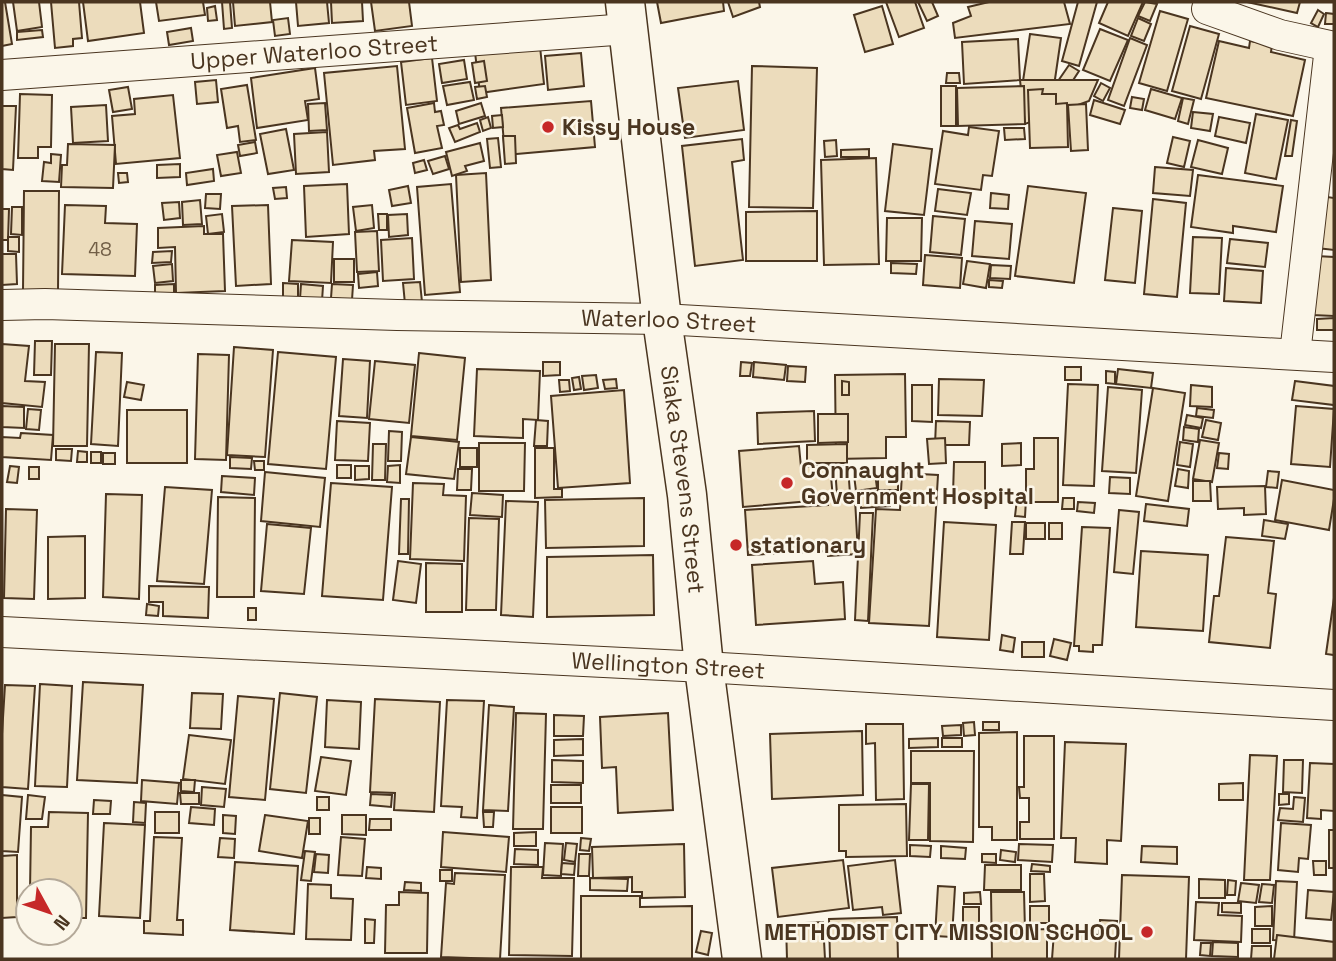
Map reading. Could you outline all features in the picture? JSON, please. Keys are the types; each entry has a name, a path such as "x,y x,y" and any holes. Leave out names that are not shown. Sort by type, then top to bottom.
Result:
{"main road":[{"name":"Siaka Stevens Street","path":"626,15 662,319 687,495 704,667 741,959"}],"street":[{"path":"1207,9 1280,35 1332,47 1295,354"},
{"name":"Upper Waterloo Street","path":"2,75 626,15"},
{"name":"Waterloo Street","path":"2,305 45,304 411,316 662,319 1334,357"},
{"name":"Wellington Street","path":"2,632 704,667 1334,705"}],"building":[{"path":"2,2 5,2 12,44 2,46"},
{"path":"13,2 39,2 42,27 17,31"},
{"path":"51,2 79,2 82,38 73,39 73,46 55,48"},
{"path":"83,2 140,2 144,33 88,41"},
{"path":"156,2 203,2 205,15 159,21"},
{"path":"222,2 230,2 232,28 224,29"},
{"path":"233,2 270,2 272,22 235,26"},
{"path":"296,2 327,2 329,23 298,26"},
{"path":"331,2 362,2 363,21 332,23"},
{"path":"371,2 409,2 412,26 375,31"},
{"path":"657,2 723,2 724,11 661,23"},
{"path":"728,2 759,2 760,7 733,17"},
{"path":"886,2 915,2 924,28 899,37"},
{"path":"918,2 932,2 938,16 927,21"},
{"path":"989,2 1064,2 1070,24 955,38 953,23 971,16 968,7"},
{"path":"1078,2 1097,2 1079,66 1062,61"},
{"path":"1108,2 1143,2 1128,36 1099,23"},
{"path":"1145,2 1157,4 1150,21 1138,16"},
{"path":"1247,2 1300,2 1297,13"},
{"path":"215,6 217,20 208,21 207,8"},
{"path":"882,6 893,44 865,52 854,15"},
{"path":"1318,10 1324,14 1318,27 1311,23"},
{"path":"1160,11 1188,19 1167,91 1139,83"},
{"path":"1326,13 1334,14 1334,24 1325,24"},
{"path":"288,18 290,34 275,36 273,20"},
{"path":"1138,18 1151,24 1144,41 1131,36"},
{"path":"1190,26 1219,34 1201,99 1172,91"},
{"path":"191,28 193,41 169,45 167,32"},
{"path":"538,28 544,84 480,93 473,36"},
{"path":"1100,29 1128,40 1110,81 1083,70"},
{"path":"42,30 43,37 17,40 17,32"},
{"path":"1030,34 1061,38 1054,86 1023,81"},
{"path":"1130,38 1147,45 1124,106 1108,100"},
{"path":"1018,39 1020,80 964,84 962,42"},
{"path":"1219,41 1249,48 1250,41 1272,45 1271,52 1305,60 1293,116 1206,98"},
{"path":"581,53 584,86 548,90 545,56"},
{"path":"432,58 437,101 406,105 401,62"},
{"path":"464,60 467,79 442,83 439,64"},
{"path":"484,61 487,81 475,83 472,63"},
{"path":"1069,65 1079,71 1066,91 1056,84"},
{"path":"397,66 405,149 374,151 375,160 333,165 324,73"},
{"path":"752,66 817,68 813,208 749,207"},
{"path":"315,68 319,99 305,101 308,120 257,128 251,78"},
{"path":"947,73 959,73 960,83 946,83"},
{"path":"216,80 218,102 197,104 195,82"},
{"path":"1020,80 1098,80 1089,101 1025,124"},
{"path":"738,81 744,130 685,138 678,88"},
{"path":"470,82 474,100 447,105 443,86"},
{"path":"1101,83 1110,88 1103,101 1094,96"},
{"path":"247,85 256,140 240,142 238,126 227,128 221,89"},
{"path":"485,86 487,97 477,99 475,87"},
{"path":"941,86 956,86 956,126 941,126"},
{"path":"1024,86 1025,124 958,126 957,88"},
{"path":"128,87 132,109 113,112 109,90"},
{"path":"1043,89 1042,94 1056,94 1056,104 1067,103 1068,147 1030,148 1028,90"},
{"path":"1151,89 1182,98 1175,119 1145,110"},
{"path":"20,94 52,95 51,147 38,147 38,158 18,158"},
{"path":"173,95 180,158 116,164 112,116 135,114 134,99"},
{"path":"1132,97 1144,99 1142,110 1130,108"},
{"path":"1183,98 1194,100 1188,124 1178,121"},
{"path":"1094,100 1125,110 1120,124 1090,115"},
{"name":"Kissy House","path":"591,101 595,147 505,155 501,108"},
{"path":"325,103 327,130 309,131 308,104"},
{"path":"434,103 435,112 441,111 444,125 437,126 442,148 415,153 407,108"},
{"path":"481,103 485,116 459,124 456,111"},
{"path":"1086,104 1088,150 1071,151 1068,105"},
{"path":"106,105 108,141 73,143 71,107"},
{"path":"2,106 16,106 13,170 2,169"},
{"path":"1193,112 1213,114 1210,131 1191,128"},
{"path":"1256,114 1288,120 1276,179 1245,173"},
{"path":"502,115 503,127 493,128 492,116"},
{"path":"488,117 491,128 483,131 480,120"},
{"path":"1219,117 1250,123 1246,143 1215,136"},
{"path":"1291,120 1297,121 1292,156 1285,156"},
{"path":"477,123 480,132 455,142 449,128 458,125 460,129"},
{"path":"969,127 999,131 992,176 983,175 981,190 935,184 943,131 968,135"},
{"path":"1004,128 1024,128 1025,139 1005,140"},
{"path":"286,129 294,170 268,174 260,134"},
{"path":"327,132 329,172 296,174 294,134"},
{"path":"503,136 515,136 516,163 505,164"},
{"path":"1173,137 1190,141 1184,167 1167,163"},
{"path":"498,138 501,167 490,168 487,139"},
{"path":"742,139 744,160 732,162 743,260 695,266 682,146"},
{"path":"836,140 837,156 825,157 824,141"},
{"path":"1198,140 1228,148 1222,174 1191,167"},
{"path":"255,142 257,153 240,156 238,145"},
{"path":"480,143 484,161 465,166 467,171 452,176 446,152"},
{"path":"68,144 115,145 113,188 61,187 62,165 67,165"},
{"path":"893,144 932,149 924,215 885,211"},
{"path":"869,149 869,157 841,157 841,150"},
{"path":"237,152 241,173 221,176 217,155"},
{"path":"51,154 61,155 59,182 42,181 44,162 51,163"},
{"path":"445,156 449,169 433,174 428,161"},
{"path":"876,158 879,264 824,265 821,160"},
{"path":"424,160 427,170 415,173 413,163"},
{"path":"180,164 180,177 157,178 157,165"},
{"path":"1155,167 1193,170 1190,196 1153,193"},
{"path":"213,169 214,181 187,185 186,173"},
{"path":"118,173 127,173 128,182 119,183"},
{"path":"486,173 491,280 461,282 456,175"},
{"path":"1198,175 1283,186 1276,232 1233,226 1233,233 1191,227"},
{"path":"347,184 349,234 306,237 304,186"},
{"path":"451,184 460,292 425,295 417,187"},
{"path":"408,186 411,203 392,206 389,190"},
{"path":"1028,186 1086,193 1074,283 1015,276"},
{"path":"286,187 287,198 275,199 273,188"},
{"path":"938,189 971,193 967,215 935,211"},
{"path":"24,191 59,191 58,291 23,291"},
{"path":"991,193 1009,195 1008,209 990,208"},
{"path":"206,194 221,194 220,209 205,208"},
{"path":"1321,196 1334,198 1334,250 1317,248"},
{"path":"1153,199 1186,203 1177,297 1144,294"},
{"path":"200,200 202,224 183,225 182,202"},
{"path":"179,202 180,218 164,220 162,203"},
{"path":"65,205 106,206 105,223 137,224 135,276 62,274"},
{"path":"268,205 271,284 236,286 232,206"},
{"path":"372,205 374,228 356,231 353,207"},
{"path":"12,207 22,207 22,235 11,234"},
{"path":"1113,208 1142,211 1135,283 1105,280"},
{"path":"2,209 9,209 8,240 2,240"},
{"path":"817,211 817,261 746,261 746,212"},
{"path":"222,214 224,232 208,234 206,216"},
{"path":"378,214 387,214 387,230 379,230"},
{"path":"407,214 408,235 389,237 388,215"},
{"path":"933,216 965,219 961,255 930,252"},
{"path":"887,218 922,218 921,261 886,261"},
{"path":"975,221 1012,224 1009,259 972,256"},
{"path":"204,226 204,234 223,234 225,291 176,293 175,247 158,248 158,228"},
{"path":"377,231 379,271 357,272 355,232"},
{"path":"8,237 19,237 19,252 8,251"},
{"path":"1193,237 1222,238 1219,294 1190,293"},
{"path":"412,238 414,279 383,281 381,240"},
{"path":"1230,239 1268,243 1265,267 1227,263"},
{"path":"292,240 333,242 331,283 289,281"},
{"path":"172,251 171,262 152,263 153,252"},
{"path":"2,254 16,254 17,284 2,285"},
{"path":"925,255 962,258 960,288 923,285"},
{"path":"1316,256 1334,257 1334,316 1312,315"},
{"path":"334,259 354,259 354,282 334,282"},
{"path":"967,261 990,264 986,288 963,284"},
{"path":"891,263 917,264 916,274 891,273"},
{"path":"172,264 173,281 155,283 153,266"},
{"path":"991,265 1011,266 1010,279 990,278"},
{"path":"1226,268 1263,271 1261,303 1224,301"},
{"path":"377,272 378,286 359,288 358,274"},
{"path":"989,280 1003,281 1002,288 989,287"},
{"path":"420,282 422,302 405,304 403,283"},
{"path":"283,283 298,284 298,300 283,299"},
{"path":"174,284 174,293 155,294 155,285"},
{"path":"301,284 323,286 322,301 300,299"},
{"path":"332,284 353,285 352,300 331,298"},
{"path":"1334,318 1334,330 1317,330 1317,319"},
{"path":"35,341 52,341 51,375 34,375"},
{"path":"2,344 29,346 25,381 45,382 42,407 2,403"},
{"path":"55,344 89,344 87,446 53,446"},
{"path":"234,347 273,350 265,457 227,455"},
{"path":"96,352 122,353 118,446 91,444"},
{"path":"278,352 336,357 326,469 268,464"},
{"path":"419,353 465,358 457,440 411,436"},
{"path":"198,354 229,355 226,460 195,459"},
{"path":"343,359 370,361 367,418 339,416"},
{"path":"375,361 415,365 409,423 369,419"},
{"path":"543,362 560,362 560,375 543,376"},
{"path":"741,362 752,363 750,376 740,376"},
{"path":"754,362 786,365 784,380 753,377"},
{"path":"788,366 806,367 805,382 787,381"},
{"path":"1065,367 1081,367 1081,380 1065,380"},
{"path":"477,369 540,371 538,420 523,419 523,438 474,436"},
{"path":"1118,369 1153,373 1151,388 1116,384"},
{"path":"1106,371 1115,372 1115,384 1106,383"},
{"path":"905,374 906,437 886,437 886,458 836,459 835,375"},
{"path":"596,375 598,388 584,390 582,376"},
{"path":"579,377 581,389 574,390 572,378"},
{"path":"616,379 617,388 605,389 603,380"},
{"path":"939,379 984,380 982,416 938,415"},
{"path":"559,380 569,380 570,391 560,392"},
{"path":"842,381 849,382 849,395 842,395"},
{"path":"1295,381 1334,386 1334,405 1292,400"},
{"path":"127,382 144,385 141,400 124,397"},
{"path":"1068,384 1098,385 1094,486 1063,485"},
{"path":"912,385 932,385 932,422 912,421"},
{"path":"1191,385 1212,387 1212,407 1190,406"},
{"path":"1108,387 1142,390 1136,473 1102,471"},
{"path":"1153,388 1185,393 1168,501 1136,496"},
{"path":"624,390 630,483 558,488 551,396"},
{"path":"2,406 24,407 24,428 2,427"},
{"path":"1296,406 1334,409 1330,467 1291,464"},
{"path":"1197,408 1214,410 1213,418 1196,416"},
{"path":"28,409 41,410 39,430 26,429"},
{"path":"127,410 187,410 187,463 127,463"},
{"path":"814,411 815,441 758,444 757,413"},
{"path":"818,414 848,414 848,442 818,443"},
{"path":"1187,415 1203,418 1201,428 1185,425"},
{"path":"536,420 548,421 547,446 534,446"},
{"path":"1206,420 1221,423 1218,440 1202,437"},
{"path":"337,421 370,423 368,461 335,460"},
{"path":"936,421 970,422 969,445 935,445"},
{"path":"1184,427 1199,429 1198,442 1183,440"},
{"path":"389,431 402,432 401,461 388,461"},
{"path":"21,433 53,435 51,460 2,457 2,437 20,438"},
{"path":"411,437 459,442 454,479 406,474"},
{"path":"945,438 946,463 929,464 927,439"},
{"path":"1034,438 1058,438 1058,502 1026,502 1026,469 1034,469"},
{"path":"1200,440 1219,443 1212,482 1193,479"},
{"path":"1180,442 1193,444 1190,467 1177,465"},
{"path":"479,443 525,443 524,491 479,491"},
{"path":"1021,443 1021,465 1002,466 1002,444"},
{"path":"373,444 386,444 385,480 372,480"},
{"path":"847,444 847,463 807,463 807,445"},
{"name":"Connaught Government Hospital","path":"799,446 801,467 830,465 833,499 743,507 739,451"},
{"path":"460,448 477,448 477,467 460,467"},
{"path":"535,448 554,448 554,489 562,489 562,497 535,498"},
{"path":"56,449 72,449 71,461 56,460"},
{"path":"78,451 87,452 87,462 77,462"},
{"path":"91,452 101,452 101,463 91,463"},
{"path":"103,453 115,453 115,464 103,464"},
{"path":"1219,453 1229,454 1228,469 1217,468"},
{"path":"230,457 252,458 251,469 230,468"},
{"path":"254,461 264,461 264,470 255,470"},
{"path":"954,462 985,462 985,494 953,494"},
{"path":"337,465 351,465 351,478 337,478"},
{"path":"400,465 400,483 387,482 388,466"},
{"path":"10,466 19,467 17,483 7,482"},
{"path":"355,466 369,466 369,479 355,480"},
{"path":"848,466 850,494 837,495 835,467"},
{"path":"29,467 39,467 39,479 29,479"},
{"path":"458,469 472,469 471,490 457,490"},
{"path":"1178,469 1189,471 1188,488 1175,486"},
{"path":"1268,471 1279,472 1277,488 1266,487"},
{"path":"265,472 325,478 320,527 261,521"},
{"path":"875,473 877,488 856,491 854,475"},
{"path":"902,473 938,475 929,626 869,623 876,509 900,510"},
{"path":"878,475 898,475 898,490 878,490"},
{"path":"222,476 255,478 254,495 221,492"},
{"path":"1110,477 1130,478 1130,494 1109,493"},
{"path":"1282,480 1334,490 1329,530 1275,520"},
{"path":"1193,481 1210,481 1211,501 1193,501"},
{"path":"331,483 392,487 383,600 322,596"},
{"path":"413,483 444,484 443,495 466,496 464,561 410,559"},
{"path":"1265,486 1266,514 1244,515 1244,508 1218,509 1217,487"},
{"path":"165,487 212,490 204,584 157,581"},
{"path":"889,490 890,506 861,508 860,492"},
{"path":"472,493 503,495 502,517 470,515"},
{"path":"106,494 142,495 139,599 103,597"},
{"path":"218,497 255,498 254,597 217,597"},
{"path":"644,498 644,546 546,548 545,500"},
{"path":"1063,498 1074,498 1074,509 1062,509"},
{"path":"401,499 409,499 408,554 399,554"},
{"path":"855,499 858,554 828,556 827,551 748,555 745,510 828,505 828,501"},
{"path":"1017,499 1026,499 1025,517 1015,516"},
{"path":"506,501 538,502 533,617 501,615"},
{"path":"1078,502 1095,503 1094,513 1077,511"},
{"path":"1146,504 1189,509 1187,526 1144,521"},
{"path":"6,509 37,510 34,599 4,598"},
{"path":"1119,510 1139,512 1133,574 1114,572"},
{"path":"860,513 873,513 868,621 855,620"},
{"path":"469,518 499,519 496,610 466,610"},
{"path":"1264,520 1288,524 1285,539 1262,536"},
{"path":"944,522 996,525 989,640 937,637"},
{"path":"1012,522 1025,522 1023,554 1010,554"},
{"path":"1026,523 1045,523 1045,539 1026,539"},
{"path":"1049,523 1062,523 1062,539 1049,539"},
{"path":"267,524 311,528 304,594 261,591"},
{"path":"1082,527 1110,528 1102,645 1093,645 1093,652 1079,651 1079,646 1074,646"},
{"path":"85,536 85,598 48,599 48,537"},
{"path":"1226,537 1274,541 1268,593 1276,594 1270,648 1209,642 1214,596 1219,596"},
{"path":"1141,551 1208,555 1203,631 1136,627"},
{"path":"653,555 654,615 547,617 547,557"},
{"path":"398,561 421,564 416,603 393,600"},
{"path":"813,561 815,584 843,582 845,619 756,625 752,565"},
{"path":"426,563 462,564 462,612 426,612"},
{"path":"149,586 209,587 208,618 163,616 163,602 149,602"},
{"path":"1334,598 1334,655 1326,654"},
{"path":"147,604 159,606 158,616 146,615"},
{"path":"248,608 256,608 256,620 248,620"},
{"path":"1002,635 1015,638 1013,652 1000,650"},
{"path":"1054,639 1071,643 1067,660 1050,656"},
{"path":"1022,642 1044,642 1044,657 1022,657"},
{"path":"83,682 143,685 137,783 77,780"},
{"path":"40,684 72,686 67,787 35,786"},
{"path":"5,685 35,686 28,789 2,787"},
{"path":"192,693 223,694 221,729 190,728"},
{"path":"280,693 317,697 306,793 270,789"},
{"path":"238,696 274,699 265,800 229,797"},
{"path":"375,699 440,702 434,812 394,810 395,793 370,792"},
{"path":"327,700 361,702 359,749 325,747"},
{"path":"447,700 484,701 477,818 461,817 462,807 441,806"},
{"path":"489,705 514,707 508,811 483,810"},
{"path":"516,713 546,714 543,829 513,829"},
{"path":"668,713 673,810 618,813 616,767 602,768 600,717"},
{"path":"554,715 584,716 583,736 554,736"},
{"path":"974,722 975,735 964,736 963,723"},
{"path":"983,722 999,722 999,730 983,730"},
{"path":"866,724 903,724 904,799 876,800 875,743 866,744"},
{"path":"961,725 961,735 943,736 942,726"},
{"path":"862,731 863,795 772,799 770,734"},
{"path":"1017,732 1017,840 992,840 992,827 979,827 979,733"},
{"path":"189,735 231,740 225,784 183,779"},
{"path":"1024,736 1054,736 1054,839 1020,839 1020,822 1029,822 1029,798 1020,798 1019,787 1024,787"},
{"path":"938,738 938,747 909,748 909,739"},
{"path":"942,738 962,738 962,747 942,747"},
{"path":"583,739 583,755 554,756 554,740"},
{"path":"1065,742 1126,744 1121,841 1107,840 1107,864 1075,862 1076,838 1061,838"},
{"path":"911,751 974,751 973,842 930,841 930,783 911,783"},
{"path":"1250,755 1277,756 1270,880 1244,880"},
{"path":"321,757 351,761 346,795 315,791"},
{"path":"552,760 583,761 583,783 552,782"},
{"path":"1284,760 1303,760 1302,793 1283,792"},
{"path":"1310,763 1334,764 1334,811 1321,810 1321,819 1307,818"},
{"path":"142,780 179,783 177,804 141,801"},
{"path":"181,780 195,780 194,792 181,791"},
{"path":"1243,783 1243,800 1219,800 1219,784"},
{"path":"911,784 929,784 928,840 909,840"},
{"path":"551,785 581,785 581,803 551,803"},
{"path":"202,787 226,789 224,807 201,805"},
{"path":"180,793 199,793 199,804 181,804"},
{"path":"371,794 392,795 391,807 370,805"},
{"path":"1279,794 1289,794 1289,804 1279,805"},
{"path":"2,795 22,797 18,852 2,851"},
{"path":"28,795 45,797 42,819 26,819"},
{"path":"317,797 329,797 329,810 317,810"},
{"path":"1294,797 1305,798 1303,822 1278,820 1280,808 1293,809"},
{"path":"94,800 111,801 110,814 93,814"},
{"path":"134,802 146,803 145,823 133,822"},
{"path":"906,804 907,856 846,857 846,851 839,851 839,805"},
{"path":"191,807 215,809 214,825 189,823"},
{"path":"551,807 582,807 582,833 551,833"},
{"path":"49,812 88,813 86,918 84,877 30,877 31,827 48,827"},
{"path":"155,812 179,812 179,833 155,833"},
{"path":"483,812 494,812 493,827 484,827"},
{"path":"223,815 236,816 235,834 223,833"},
{"path":"265,815 308,821 302,858 259,851"},
{"path":"342,815 366,815 366,835 342,834"},
{"path":"309,818 320,818 320,834 309,834"},
{"path":"370,819 391,819 391,830 369,830"},
{"path":"104,823 145,825 140,918 99,916"},
{"path":"1281,823 1311,825 1308,859 1299,858 1298,872 1278,870"},
{"path":"1329,830 1334,830 1334,868 1329,868"},
{"path":"443,832 509,837 506,872 441,867"},
{"path":"536,832 536,846 514,846 514,833"},
{"path":"154,837 182,838 177,920 183,920 183,935 144,933 144,921 150,921"},
{"path":"341,837 365,839 362,876 338,875"},
{"path":"220,838 235,839 234,858 218,857"},
{"path":"581,838 591,839 589,851 580,850"},
{"path":"545,843 563,844 561,876 543,875"},
{"path":"566,843 577,844 575,862 564,860"},
{"path":"684,844 685,897 642,898 642,892 632,892 632,877 593,878 592,847"},
{"path":"1019,844 1053,845 1052,862 1018,860"},
{"path":"910,845 931,846 930,857 910,856"},
{"path":"941,846 966,848 965,859 941,858"},
{"path":"1142,846 1177,847 1177,864 1141,862"},
{"path":"515,849 538,850 538,865 514,864"},
{"path":"1001,850 1016,852 1015,862 1000,860"},
{"path":"305,851 315,852 311,881 301,880"},
{"path":"316,854 329,855 328,873 314,872"},
{"path":"579,854 590,854 589,876 578,876"},
{"path":"982,854 996,854 996,863 982,862"},
{"path":"17,855 14,917 2,918 2,856"},
{"path":"843,860 849,908 778,917 772,868"},
{"path":"895,860 901,913 883,915 882,907 853,910 848,866"},
{"path":"1313,861 1326,861 1326,875 1314,875"},
{"path":"235,862 298,866 294,934 230,930"},
{"path":"562,863 575,864 574,875 561,874"},
{"path":"1032,864 1050,866 1050,872 1031,871"},
{"path":"985,865 1021,865 1021,890 984,890"},
{"path":"367,867 381,868 381,879 366,878"},
{"path":"511,867 543,867 542,878 574,878 572,956 509,955"},
{"path":"440,870 452,870 452,881 440,881"},
{"path":"455,873 505,875 500,959 441,957 446,883 454,884"},
{"path":"1030,874 1044,874 1045,901 1030,902"},
{"path":"1122,875 1189,877 1186,959 1119,959"},
{"path":"590,878 628,879 627,891 590,890"},
{"path":"1199,879 1225,880 1225,898 1199,898"},
{"path":"1228,880 1236,881 1235,895 1227,895"},
{"path":"1276,881 1297,882 1294,941 1273,940"},
{"path":"405,882 421,883 421,891 404,890"},
{"path":"1241,883 1259,885 1256,903 1238,901"},
{"path":"308,884 331,885 331,898 353,899 351,940 306,939"},
{"path":"1262,884 1274,885 1272,903 1259,902"},
{"path":"938,886 955,887 952,937 935,936"},
{"path":"1308,890 1334,892 1331,920 1306,918"},
{"path":"399,892 428,893 427,953 385,953 386,905 399,905"},
{"path":"980,892 981,904 964,904 964,893"},
{"path":"991,892 1024,892 1025,930 1047,929 1047,959 992,959"},
{"path":"581,896 640,896 640,907 692,906 692,959 581,959"},
{"path":"1196,902 1219,903 1218,915 1242,916 1241,942 1194,940"},
{"path":"1222,903 1241,903 1241,913 1222,912"},
{"path":"1030,906 1049,906 1049,923 1030,923"},
{"path":"1272,906 1272,926 1255,926 1255,907"},
{"path":"963,907 979,907 979,931 963,931"},
{"path":"897,917 898,959 830,959 829,919"},
{"path":"365,919 375,920 374,943 365,943"},
{"path":"1100,920 1117,921 1115,959 1052,959 1054,932 1099,935"},
{"path":"823,922 825,959 787,959 786,924"},
{"path":"1252,929 1270,929 1270,943 1252,943"},
{"path":"701,931 712,933 708,955 696,952"},
{"path":"1277,935 1334,942 1334,959 1274,959"},
{"path":"1213,942 1238,943 1238,957 1212,956"},
{"path":"1201,943 1211,943 1210,956 1200,955"},
{"path":"1252,946 1271,946 1271,959 1251,959"}],"place":[{"name":"Kissy House","path":"548,127"},
{"name":"Connaught Government Hospital","path":"787,483"},
{"name":"stationary","path":"736,545"},
{"name":"METHODIST CITY MISSION SCHOOL","path":"1147,932"}]}
